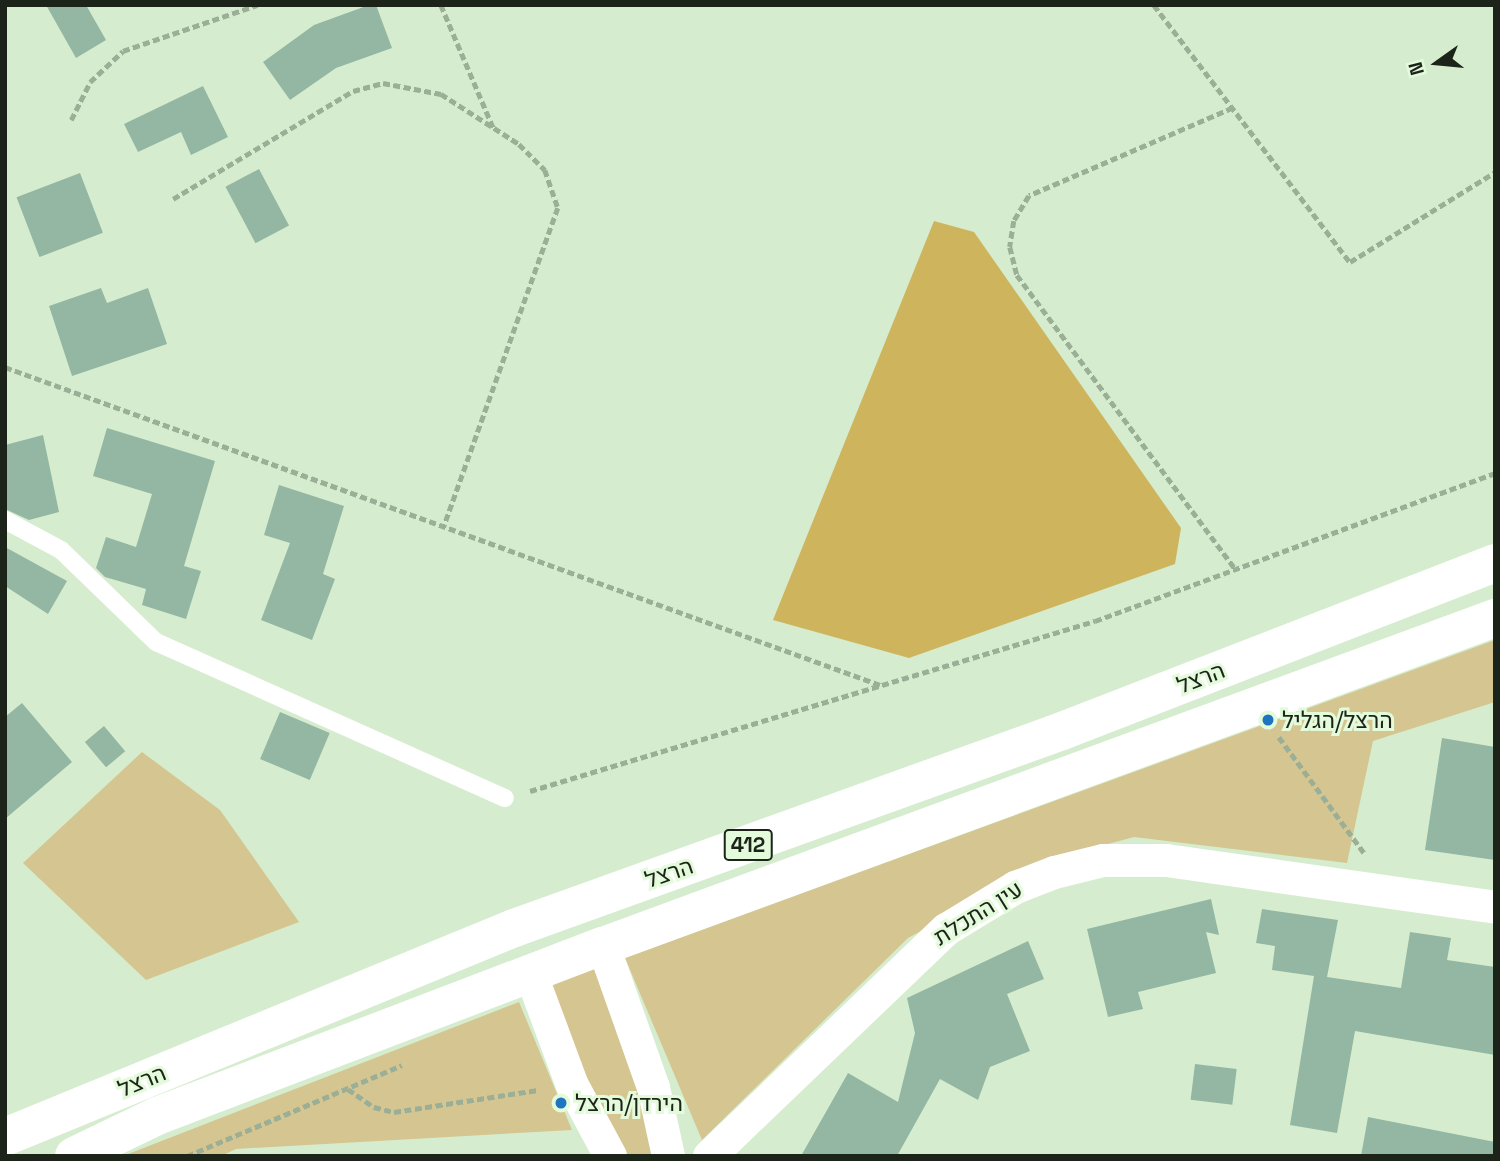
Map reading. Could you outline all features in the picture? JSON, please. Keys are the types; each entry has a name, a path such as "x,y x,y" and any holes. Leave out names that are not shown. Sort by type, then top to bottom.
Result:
{"main road":[{"name":"הרצל","path":"5,1137 514,928 1062,731 1495,564"},
{"name":"הרצל","path":"74,1156 157,1116 603,946 1257,708 1495,618"}],"street":[{"name":"עין התכלת","path":"709,1156 905,964 946,929 1015,887 1103,860 1166,860 1495,907"},
{"path":"603,946 653,1087 668,1156"},
{"path":"531,975 572,1086 610,1156"}],"lane":[{"path":"5,520 61,550 156,642 505,799"}],"path":[{"path":"71,120 90,82 122,51 257,5"},
{"path":"441,5 494,128"},
{"path":"1154,5 1350,262 1495,172"},
{"path":"173,199 353,91 383,83 440,94 494,128 545,170 558,208 444,526"},
{"path":"1233,108 1029,195 1014,221 1010,247 1017,275 1235,569"},
{"path":"5,367 881,686"},
{"path":"505,799 1095,621 1495,473"},
{"path":"1257,708 1392,892"},
{"path":"187,1156 408,1063"},
{"path":"347,1088 374,1107 394,1112 572,1086"}],"shaded area":[{"path":"934,221 974,232 1181,528 1175,564 909,658 773,620"},
{"path":"1495,640 1495,702 1373,741 1347,863 1134,837 1056,858 908,938 702,1140 625,958"},
{"path":"142,752 220,810 299,922 146,980 23,863"},
{"path":"601,964 648,1099 654,1156 620,1156 540,981"},
{"path":"519,1002 572,1130 236,1149 221,1156 123,1156"}],"building":[{"path":"46,5 86,5 106,40 76,58"},
{"path":"369,5 376,5 392,48 336,68 290,100 263,62 314,25"},
{"path":"203,86 228,137 191,155 181,132 138,152 124,124"},
{"path":"259,169 289,226 255,243 225,187"},
{"path":"80,173 103,233 39,257 17,197"},
{"path":"101,288 107,303 148,288 167,344 72,376 49,306"},
{"path":"107,428 215,461 184,566 201,571 186,619 142,605 146,589 105,577 96,568 106,537 136,547 152,494 93,476"},
{"path":"43,435 59,512 29,520 5,509 5,445"},
{"path":"279,485 344,506 323,574 335,579 312,640 261,620 290,543 264,535"},
{"path":"5,547 67,581 48,614 5,586"},
{"path":"22,703 72,762 5,819 5,717"},
{"path":"280,712 330,733 310,780 260,759"},
{"path":"104,726 125,751 106,767 85,742"},
{"path":"1442,738 1495,747 1495,860 1425,850"},
{"path":"1211,899 1219,935 1206,932 1216,973 1138,992 1143,1009 1108,1017 1087,929"},
{"path":"1262,909 1338,920 1327,977 1401,988 1410,932 1451,938 1447,960 1495,967 1495,1055 1355,1031 1337,1133 1290,1125 1314,976 1272,970 1275,946 1256,943"},
{"path":"1028,941 1044,979 1007,994 1030,1051 990,1067 978,1100 940,1079 897,1156 801,1156 848,1073 898,1102 915,1033 907,998"},
{"path":"1195,1064 1237,1069 1232,1105 1191,1100"},
{"path":"1368,1117 1495,1142 1495,1156 1361,1156"}],"place":[{"name":"הרצל/הגליל","path":"1268,720"},
{"name":"הירדן/הרצל","path":"561,1103"}]}
